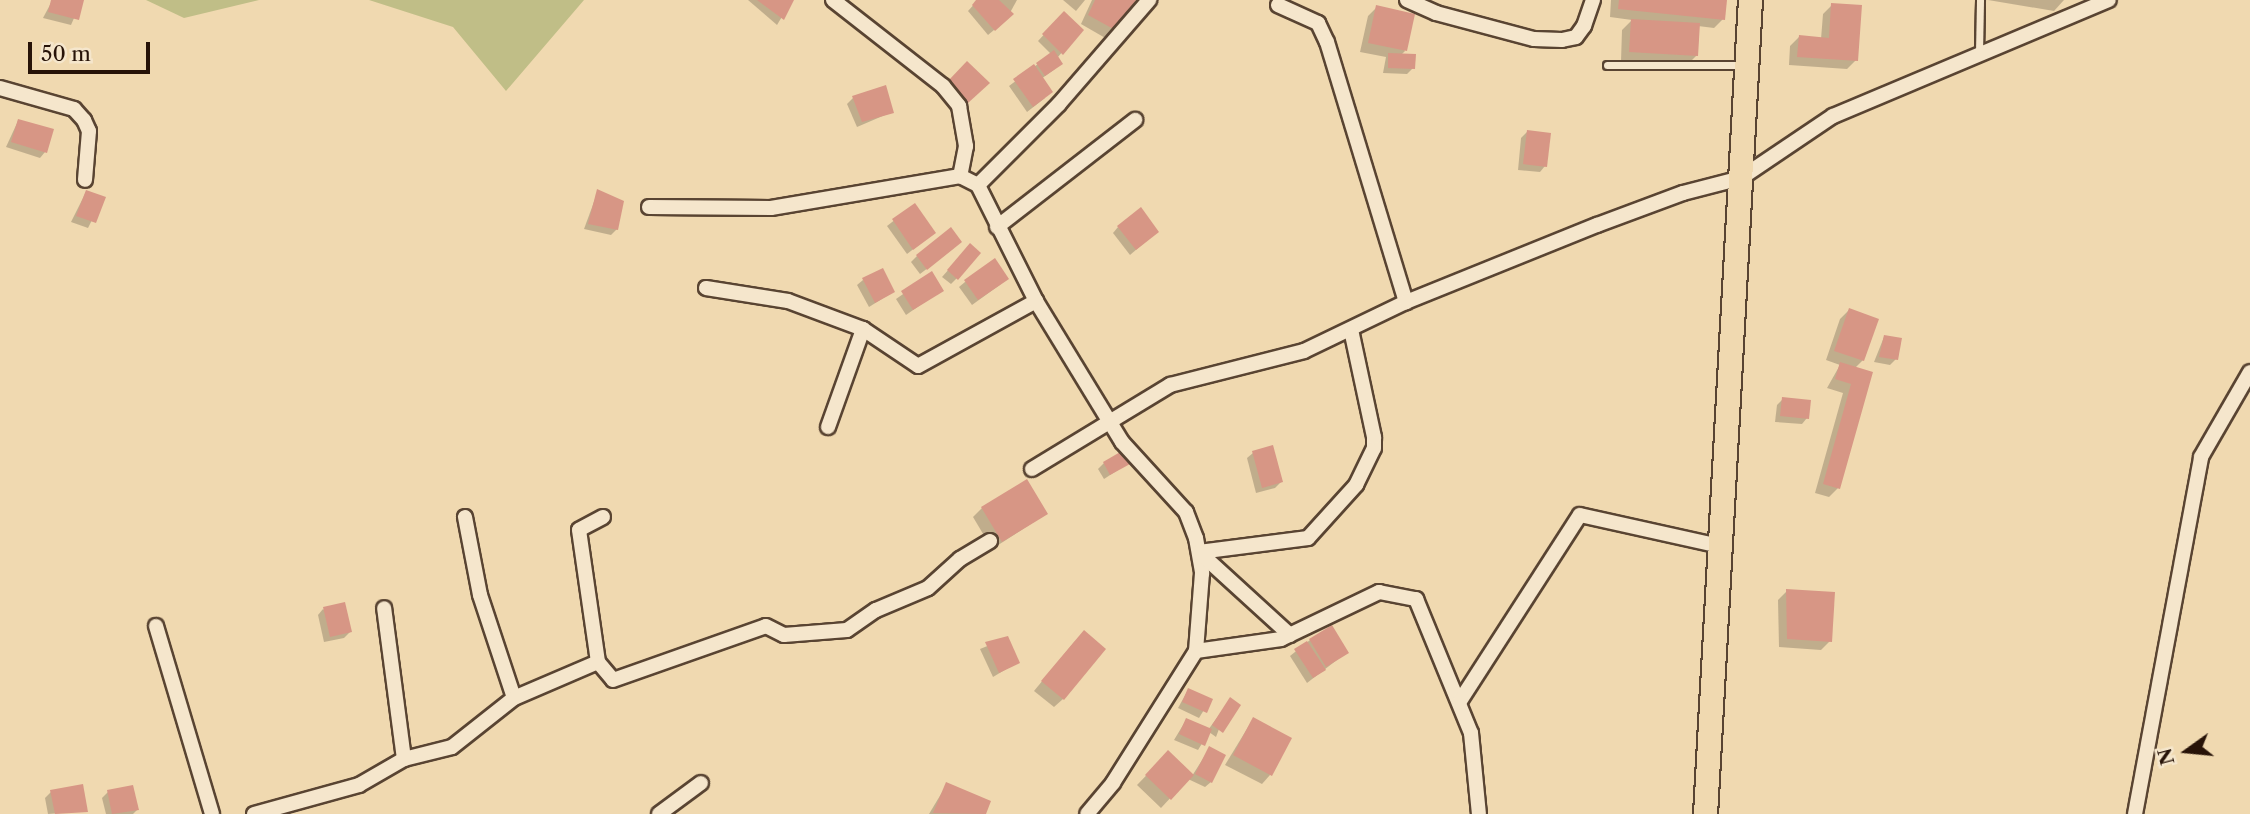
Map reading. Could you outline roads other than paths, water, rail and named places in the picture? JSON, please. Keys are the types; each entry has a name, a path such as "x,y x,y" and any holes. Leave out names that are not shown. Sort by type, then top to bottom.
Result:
{"main road":[{"path":"1705,814 1750,0"}],"street":[{"path":"833,0 943,86 959,106 966,146 960,176"},
{"path":"978,185 1059,104 1149,0"},
{"path":"1407,0 1436,13 1534,39 1562,40 1576,37 1584,26 1593,0"},
{"path":"1032,470 1170,385 1279,360 1351,330 1406,302 1683,193 1741,178 1833,116 2106,1"},
{"path":"1278,5 1318,23 1327,42 1406,302"},
{"path":"0,88 74,109 89,131 85,180"},
{"path":"997,227 1135,120"},
{"path":"649,207 771,208 960,176 978,185 1036,301 1134,457 1186,512 1199,552 1203,598 1196,651 1147,733 1087,814"},
{"path":"706,288 788,301 863,329 918,366 1036,301"},
{"path":"828,427 863,329"},
{"path":"1199,552 1308,538 1356,485 1374,448 1374,437 1351,330"},
{"path":"2135,814 2201,457 2250,372"},
{"path":"1460,701 1580,514 1720,546"},
{"path":"465,517 480,595 514,698"},
{"path":"603,517 579,530 598,662 613,680 766,626 784,635 847,630 876,610 928,588 960,559 990,541"},
{"path":"1199,552 1290,635"},
{"path":"1196,651 1259,645 1290,635 1380,592 1406,594 1416,599 1442,671 1460,701 1471,733 1479,814"},
{"path":"384,608 404,759"},
{"path":"156,626 212,814"},
{"path":"254,814 359,785 384,775 404,759 452,747 514,698 598,662"},
{"path":"659,814 701,783"}],"lane":[{"path":"1979,54 1980,0"},
{"path":"1607,65 1746,65"}]}
